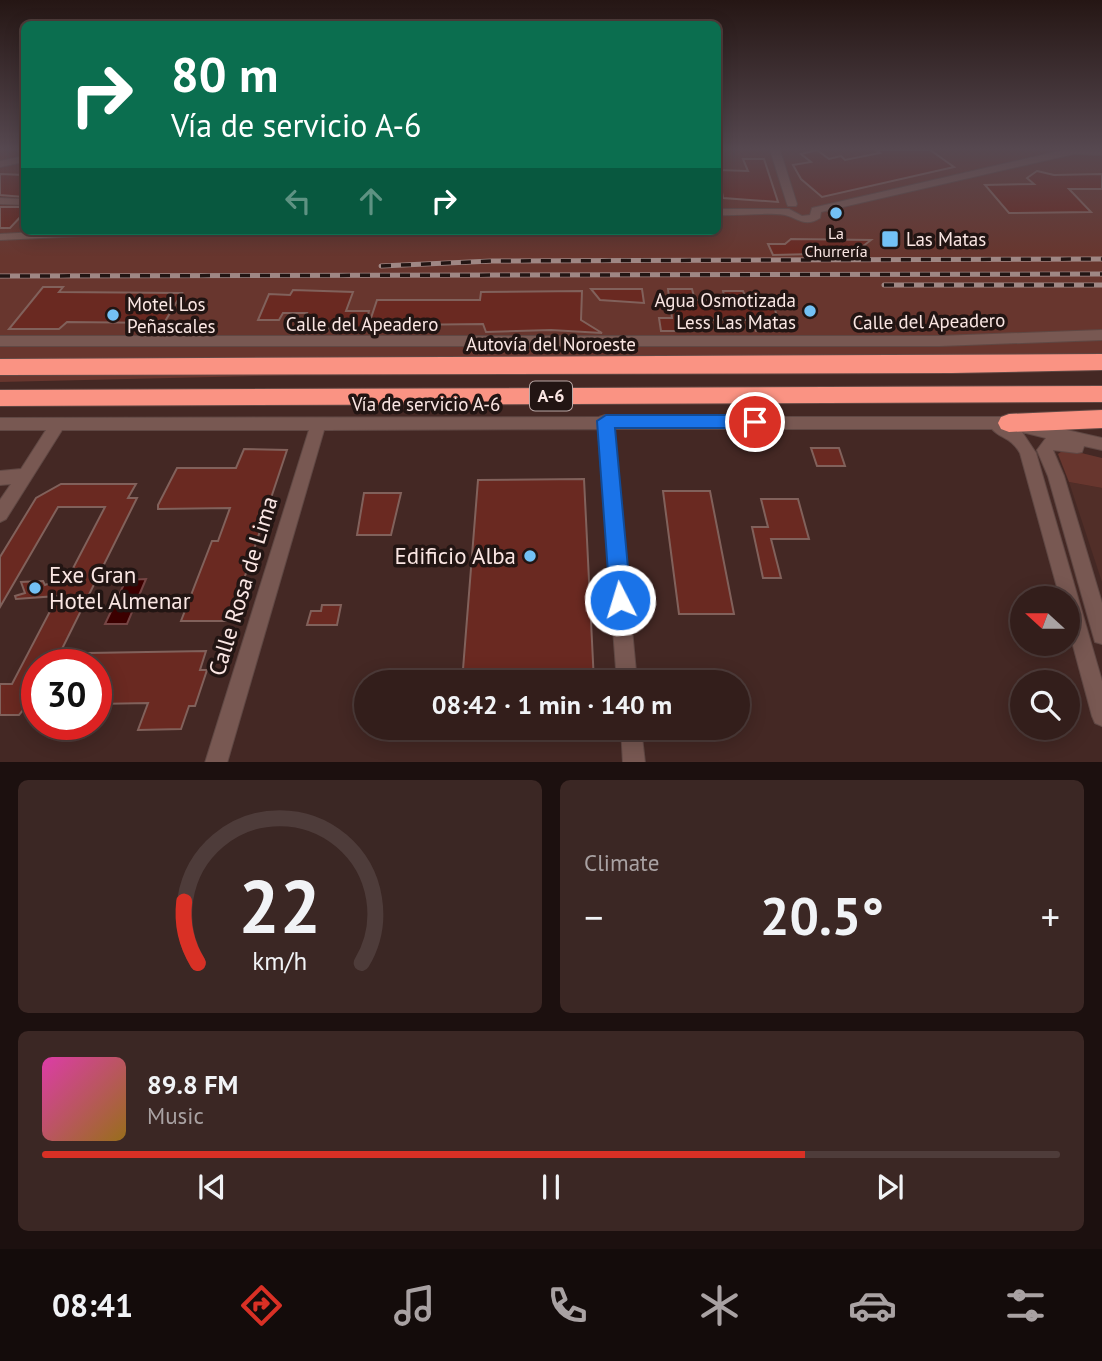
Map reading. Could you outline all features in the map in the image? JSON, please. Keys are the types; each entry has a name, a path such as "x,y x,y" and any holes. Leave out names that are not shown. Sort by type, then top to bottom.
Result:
{"highway":[{"path":"0,354 256,368"},
{"name":"Autovía del Noroeste","path":"0,367 938,366 1102,362"},
{"name":"A-6","path":"0,398 1102,394"},
{"path":"1009,424 1102,419"}],"street":[{"path":"784,186 795,218 811,220 817,216 816,210 924,186"},
{"path":"0,201 21,201"},
{"path":"721,212 790,208"},
{"path":"0,237 38,235"},
{"name":"Calle del Apeadero","path":"0,341 927,341 1102,335"},
{"path":"606,421 626,670"},
{"name":"Vía de servicio A-6","path":"0,424 606,421 1009,424 1102,444"},
{"path":"0,514 58,424"},
{"name":"Calle Rosa de Lima","path":"216,762 318,424"},
{"path":"984,424 1010,431 1021,440 1028,453 1102,716"},
{"path":"1102,452 1049,443 1045,450 1102,635"},
{"path":"0,478 25,475"},
{"path":"632,740 634,762"}],"shaded area":[{"path":"0,186 21,186 21,235 721,235 721,186 1102,186 1102,356 0,382"},
{"path":"1065,449 1102,458 1102,488 1069,482 1058,454"},
{"path":"1069,482 1102,488 1102,582"},
{"path":"146,579 127,624 105,624 126,580"}],"building":[{"path":"0,186 21,186 21,197 0,195"},
{"path":"721,186 773,186 778,202 723,198"},
{"path":"809,186 872,186 822,197"},
{"path":"985,186 1102,186 1102,189 1069,189 1091,212 1009,213"},
{"path":"0,207 21,207 21,216 10,228 0,228"},
{"path":"791,239 871,240 854,253 773,255 768,244 785,244"},
{"name":"Motel Los Peñascales","path":"43,287 63,287 59,292 182,293 164,323 67,322 59,329 9,329"},
{"path":"591,289 642,289 644,303 600,300"},
{"path":"668,289 692,289 695,300 725,300 723,291 743,291 750,307 774,307 782,331 756,331 752,320 699,320 702,331 661,331 659,318 672,318"},
{"path":"293,290 353,292 346,311 369,311 364,329 301,328 307,313 283,313 279,320 258,320 269,294 290,295"},
{"path":"582,291 581,320 602,333 551,330 486,332 483,324 398,325 399,320 370,321 377,300 480,300 481,292"},
{"path":"811,448 839,448 845,466 817,466"},
{"path":"244,449 287,450 230,621 181,621 212,541 218,541 230,508 158,509 158,505 177,468 236,468"},
{"name":"Edificio Alba","path":"584,479 593,670 463,670 478,480"},
{"path":"61,484 136,484 128,498 137,498 62,649 30,649 58,596 16,599 15,596 25,593 21,582 43,581 45,585 69,576 105,507 58,507 0,607 0,557 36,498"},
{"path":"663,491 710,491 734,614 679,614"},
{"path":"364,493 401,493 391,535 357,535"},
{"path":"761,499 798,499 809,539 771,539 781,578 763,578 752,527 768,527"},
{"path":"322,605 341,605 337,625 307,625 311,611 321,611"},
{"path":"206,651 200,670 207,670 195,706 189,706 181,729 138,730 148,703 112,704 112,653"},
{"path":"21,667 21,713 19,715 0,715 0,684 12,684"}],"railway":[{"path":"381,266 492,261 1102,259"},
{"path":"0,276 1102,274"},
{"path":"884,285 1102,285"}],"place":[{"name":"La Churrería","path":"836,213"},
{"name":"Las Matas","path":"890,239"},
{"name":"Agua Osmotizada Less Las Matas","path":"810,311"},
{"name":"Motel Los Peñascales","path":"113,315"},
{"name":"Edificio Alba","path":"530,556"},
{"name":"Exe Gran Hotel Almenar","path":"35,588"}],"route":[{"path":"620,600 606,421 755,422"}]}
